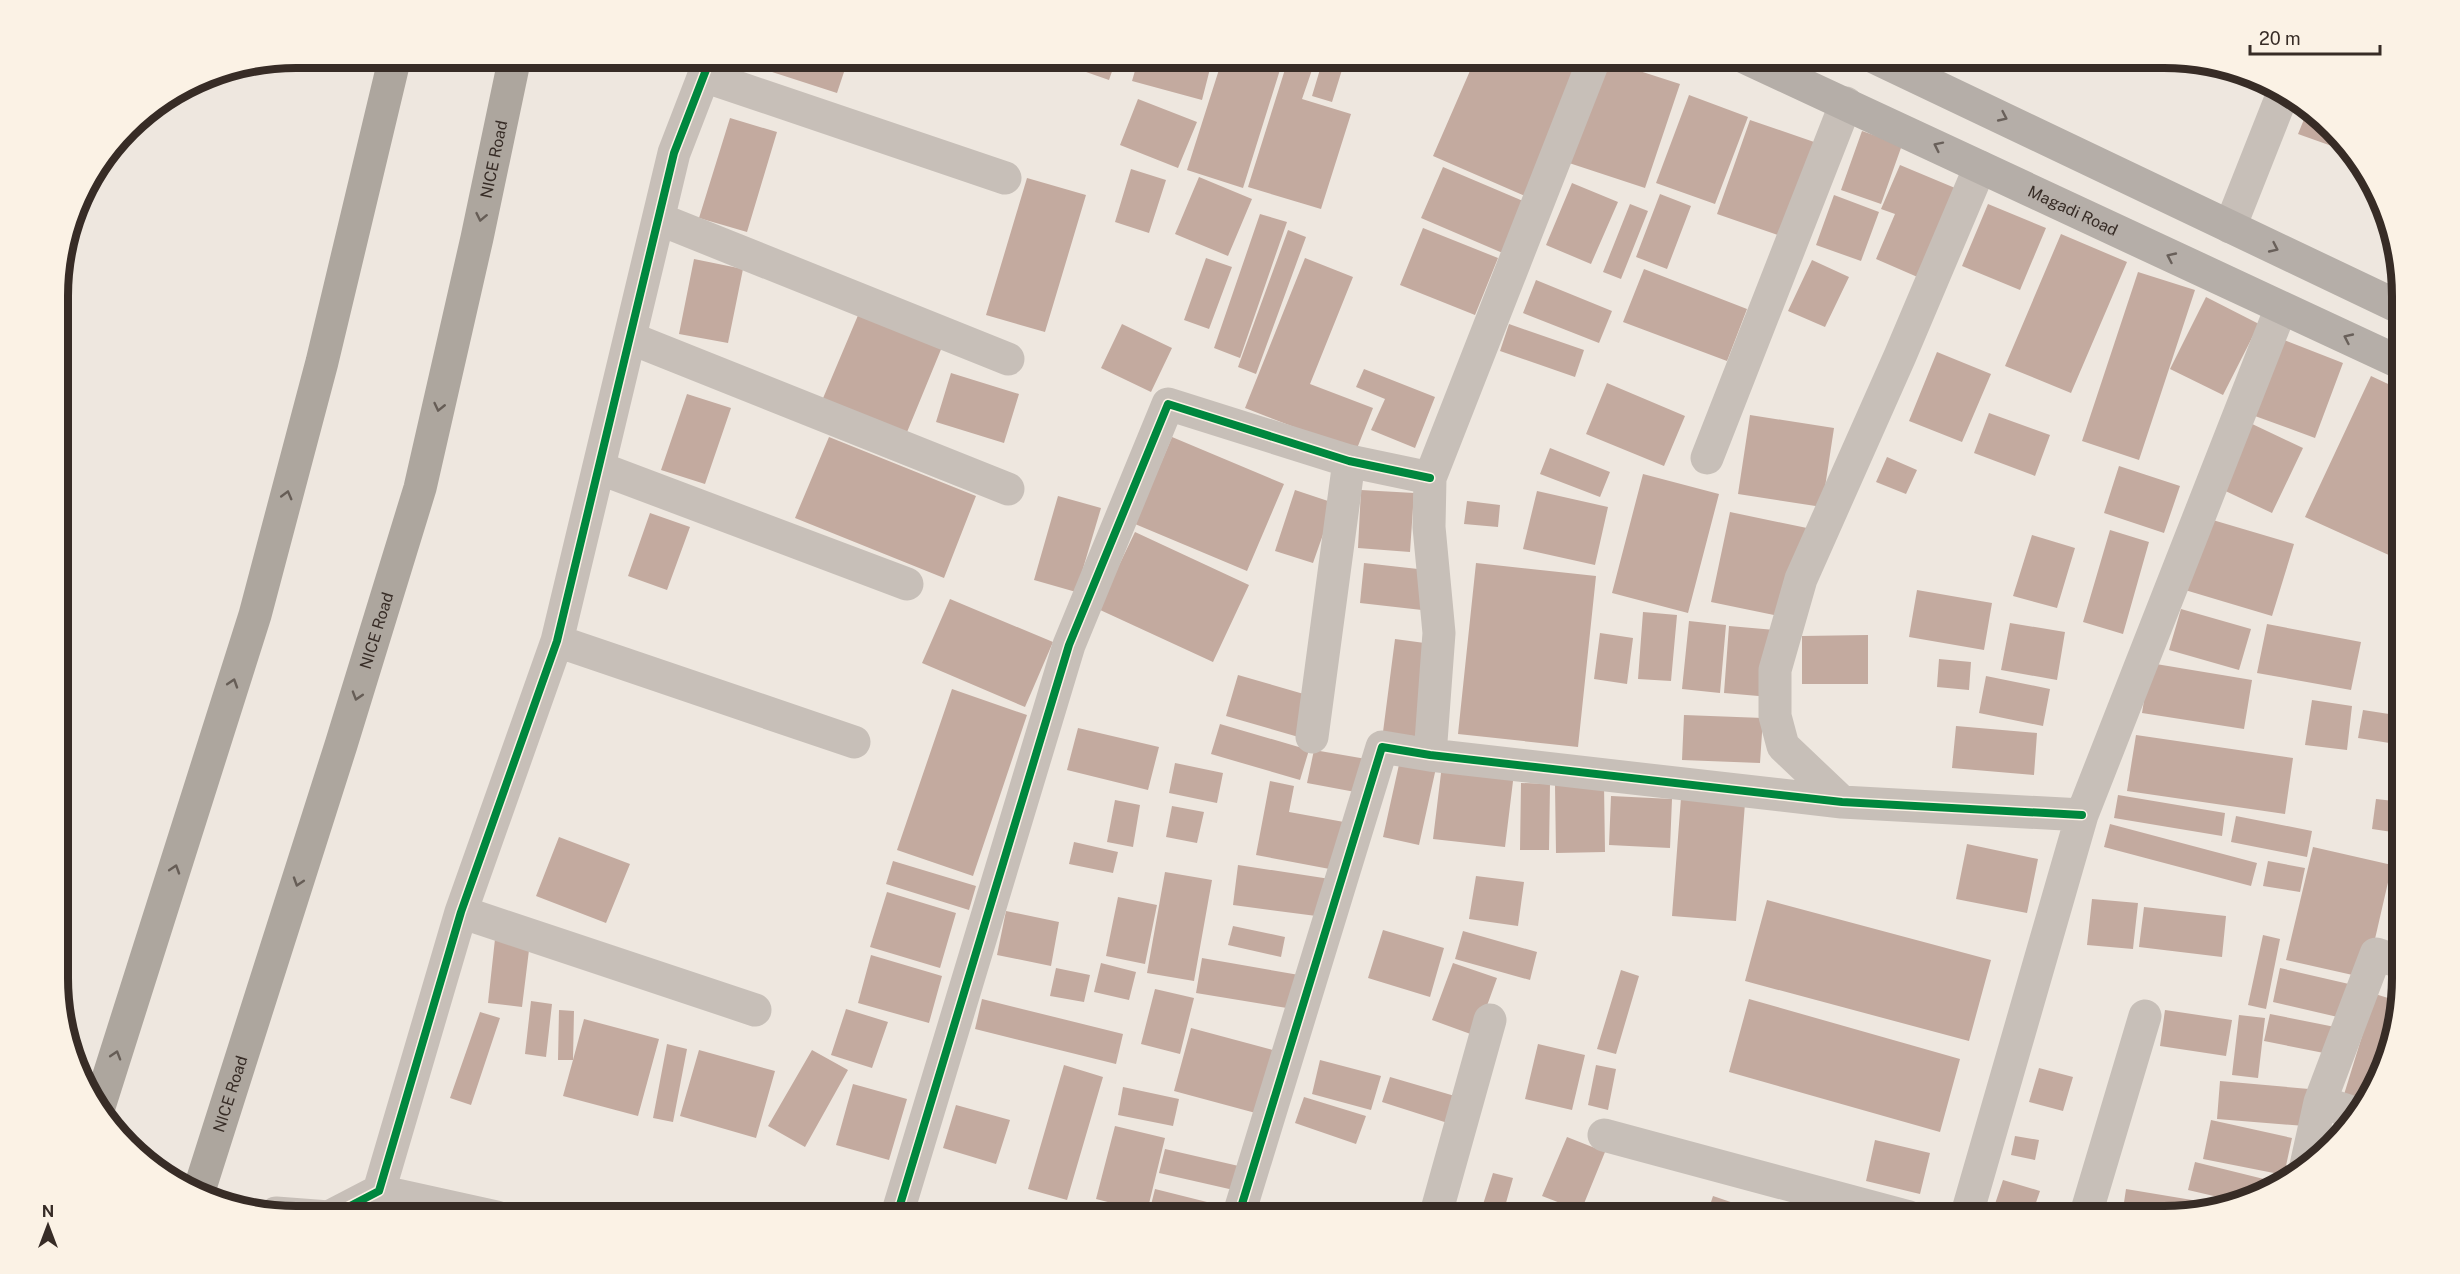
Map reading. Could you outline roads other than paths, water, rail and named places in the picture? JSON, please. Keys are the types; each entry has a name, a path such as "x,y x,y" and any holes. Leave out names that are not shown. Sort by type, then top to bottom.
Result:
{"highway":[{"path":"102,1099 255,615 322,362 392,68"},
{"name":"NICE Road","path":"201,1186 338,756 420,488 513,68"}],"main road":[{"name":"Magadi Road","path":"1768,68 2392,359"},
{"path":"1897,68 2392,304"}],"street":[{"path":"379,1191 461,912 557,641 674,153 706,68"},
{"path":"712,68 1005,178"},
{"path":"1430,755 1439,633 1429,527 1430,478 1591,68"},
{"path":"2230,227 2281,99"},
{"path":"1707,458 1846,103"},
{"path":"1842,802 1783,746 1775,716 1775,670 1801,579 1900,356 1980,166"},
{"path":"659,219 1008,359"},
{"path":"1969,1206 2082,815 2281,308"},
{"path":"630,338 1008,489"},
{"path":"900,1206 1069,645 1168,404 1349,461 1430,478"},
{"path":"1312,737 1349,461"},
{"path":"599,468 908,584"},
{"path":"557,641 854,742"},
{"path":"1241,1206 1382,747 1430,755 1842,802 2082,815"},
{"path":"461,912 755,1010"},
{"path":"2308,1155 2320,1102 2376,954 2392,959"},
{"path":"2088,1206 2145,1016"},
{"path":"1438,1206 1490,1020"},
{"path":"2320,1102 2349,1111"},
{"path":"1604,1135 1868,1206"},
{"path":"350,1206 379,1191 444,1206"}]}
